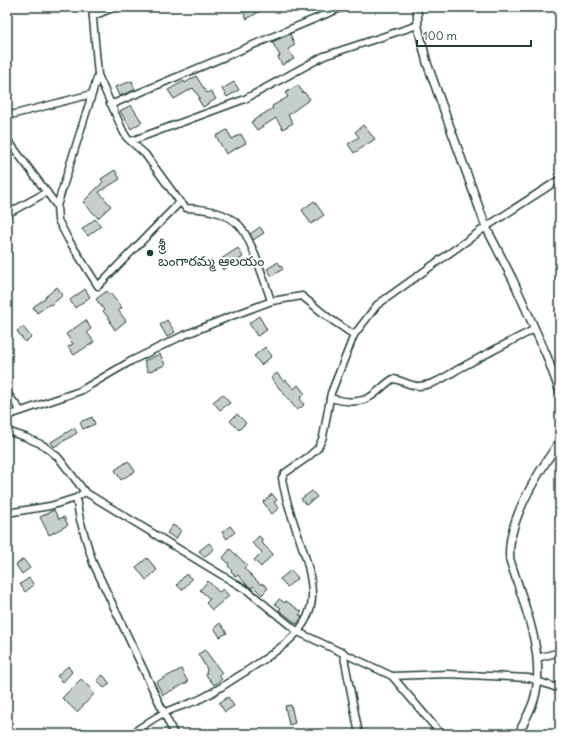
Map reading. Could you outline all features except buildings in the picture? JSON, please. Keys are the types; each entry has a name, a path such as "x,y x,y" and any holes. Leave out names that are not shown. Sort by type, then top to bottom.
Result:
{"street":[{"path":"92,7 98,75 123,131 145,154 186,208 204,209 218,212 239,225 244,232 254,254 271,301"},
{"path":"93,16 115,7"},
{"path":"110,103 115,103 343,7"},
{"path":"416,7 418,25 427,63 486,227 513,280 546,354 560,392"},
{"path":"131,141 245,99 324,56 418,25"},
{"path":"98,75 57,206 58,220 68,239 98,286 180,202"},
{"path":"7,116 92,94"},
{"path":"7,140 57,206"},
{"path":"131,734 164,713 200,700 279,649 290,641 298,632 310,613 312,593 309,570 287,502 282,478 285,473 308,458 318,448 323,437 331,393 354,335 377,305 486,227 560,179"},
{"path":"7,214 47,192"},
{"path":"7,416 80,391 131,361 176,340 271,301 302,296 329,318 354,335"},
{"path":"330,398 353,401 369,398 393,379 412,385 429,384 444,378 462,367 535,330"},
{"path":"7,393 21,411"},
{"path":"7,431 25,436 43,445 58,457 85,492 248,591 298,632 392,676 442,734"},
{"path":"518,734 534,700 539,667 530,622 510,560 508,549 511,534 530,488 560,441"},
{"path":"7,513 50,506 76,498 85,492"},
{"path":"76,498 80,520 93,563 174,734"},
{"path":"343,652 359,734"},
{"path":"537,658 560,652"},
{"path":"392,676 448,674 529,678 560,689"}],"place":[{"name":"శ్రీ బంగారమ్మ ఆలయం","path":"150,253"}]}
